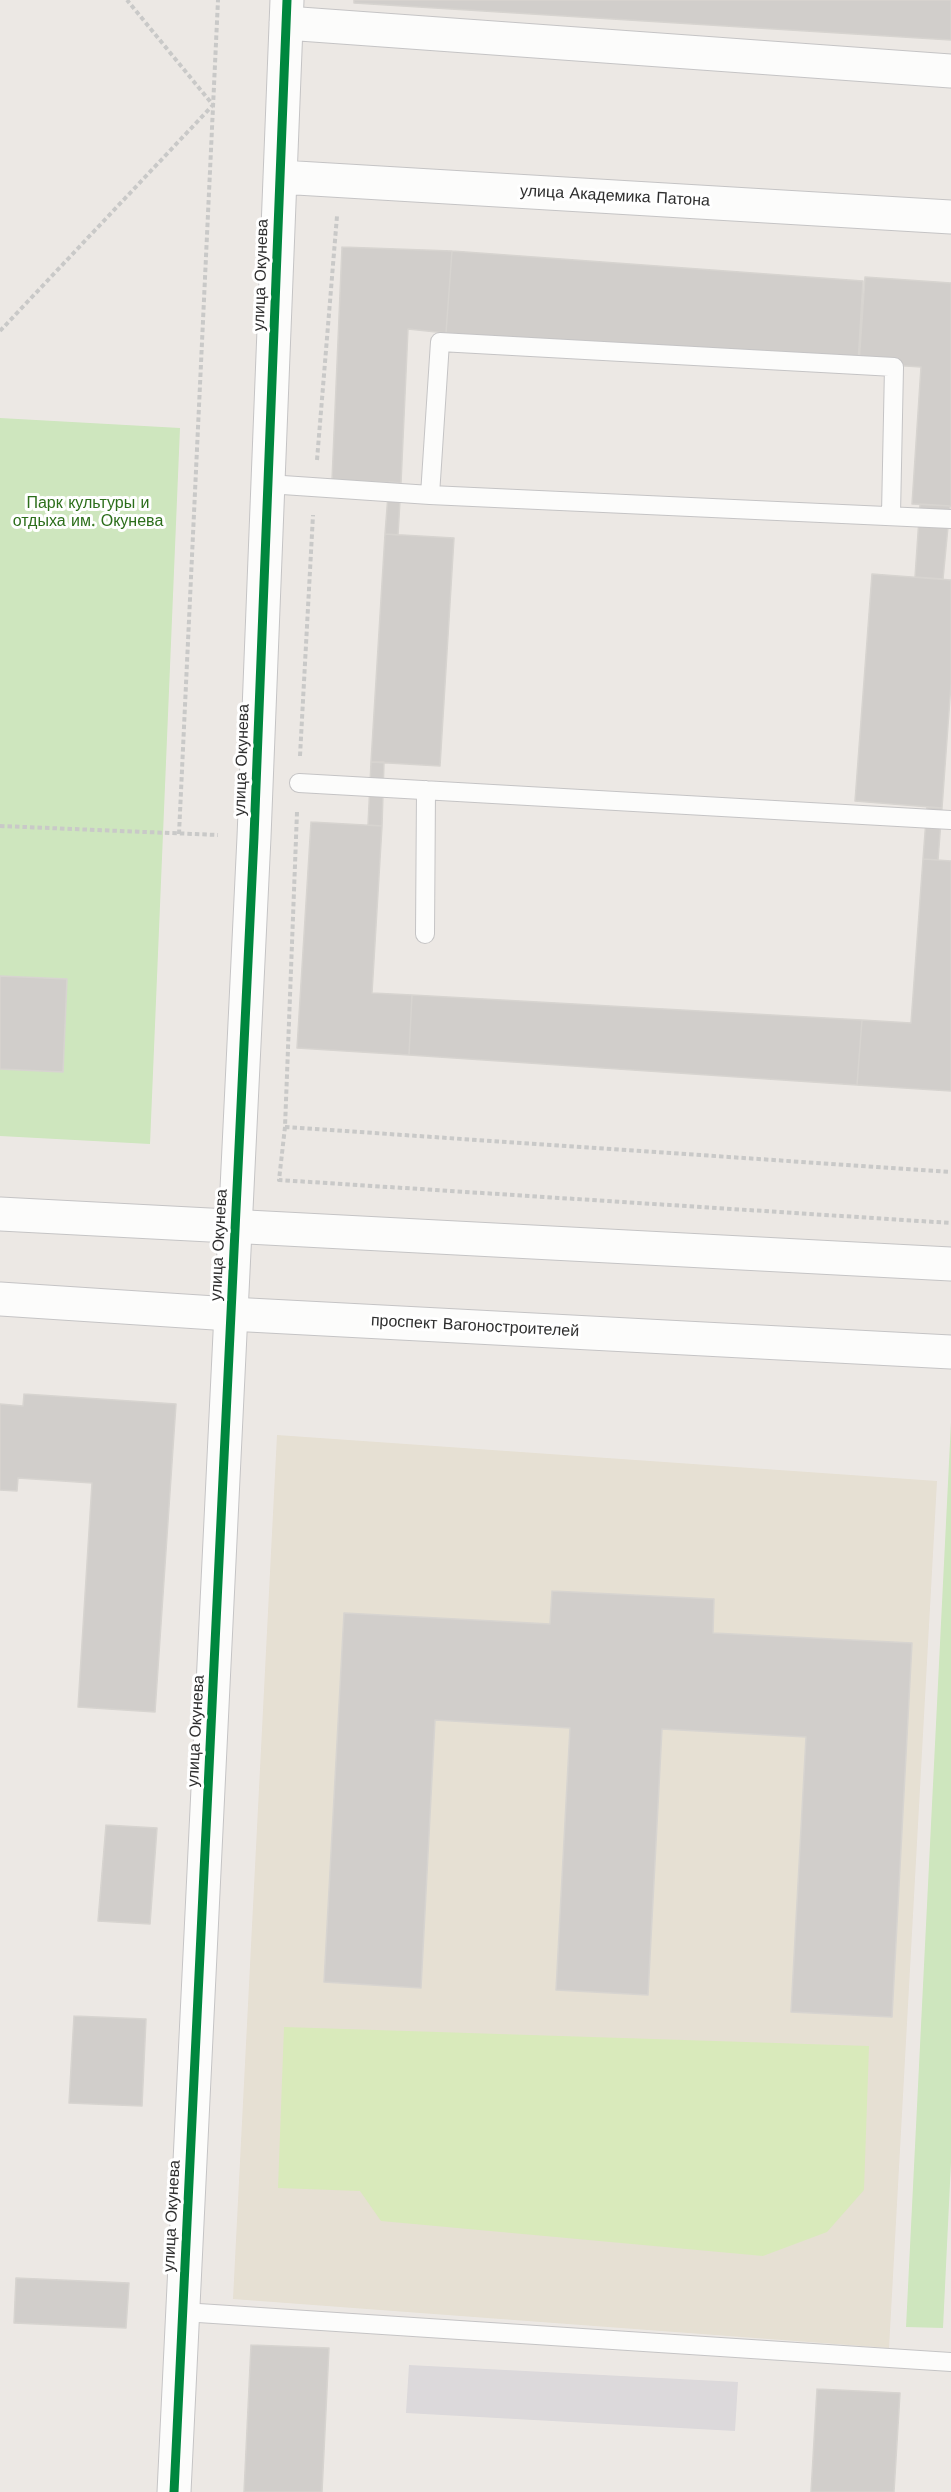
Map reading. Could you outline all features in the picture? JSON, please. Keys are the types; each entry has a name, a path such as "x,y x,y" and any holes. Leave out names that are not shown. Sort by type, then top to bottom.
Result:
{"street":[{"path":"286,12 951,71"},
{"name":"улица Окунева","path":"174,2492 254,837 286,12"},
{"name":"улица Академика Патона","path":"280,177 951,217"},
{"path":"0,1214 951,1264"},
{"name":"проспект Вагоностроителей","path":"0,1299 230,1314 951,1352"}],"lane":[{"path":"430,495 440,342 894,367 891,514"},
{"path":"268,484 430,495 891,514 951,519"},
{"path":"299,783 951,820"},
{"path":"425,934 426,790"},
{"path":"183,2312 951,2362"}],"path":[{"path":"127,0 213,105"},
{"path":"179,834 218,0"},
{"path":"0,331 213,105"},
{"path":"340,179 315,488 299,783 285,1127 279,1180 951,1223"},
{"path":"0,826 254,837"},
{"path":"285,1127 951,1172"}],"shaded area":[{"path":"277,1435 937,1481 889,2348 233,2299"},
{"path":"409,2365 738,2382 735,2431 406,2413"}],"green space":[{"name":"Парк культуры и отдыха им. Окунева","path":"0,418 180,428 150,1144 0,1136"},
{"path":"951,1422 951,2162 943,2328 906,2327"},
{"path":"284,2027 869,2046 864,2190 827,2232 763,2256 381,2221 360,2191 278,2188"}],"building":[{"path":"354,0 951,0 951,40 354,3"},
{"path":"342,247 452,251 446,333 408,329 401,483 332,480"},
{"path":"452,251 863,281 858,363 446,333"},
{"path":"865,277 951,283 951,506 912,504 921,367 859,363"},
{"path":"389,482 401,483 398,535 385,534"},
{"path":"920,504 950,506 943,579 915,577"},
{"path":"385,534 454,538 440,766 371,762"},
{"path":"872,574 951,580 951,684 942,808 855,801"},
{"path":"371,762 384,762 382,826 368,825"},
{"path":"927,807 942,808 938,860 923,859"},
{"path":"311,822 382,826 372,993 412,995 409,1055 297,1048"},
{"path":"923,859 951,861 951,1091 857,1085 862,1020 911,1023"},
{"path":"0,976 67,979 63,1072 0,1069"},
{"path":"412,995 862,1020 857,1085 409,1055"},
{"path":"24,1394 176,1404 155,1712 78,1707 92,1483 18,1478 17,1491 0,1490 0,1404 23,1406"},
{"path":"552,1591 714,1599 713,1633 912,1643 892,2017 791,2012 806,1737 662,1729 648,1995 556,1990 570,1728 435,1720 421,1988 324,1982 344,1613 550,1624"},
{"path":"106,1825 157,1828 150,1924 98,1921"},
{"path":"74,2016 146,2019 142,2106 69,2103"},
{"path":"16,2278 129,2283 126,2328 14,2323"},
{"path":"251,2345 329,2348 322,2492 244,2492"},
{"path":"817,2389 900,2393 894,2492 811,2492"}],"cycle path":[{"path":"174,2492 254,837 287,0"}]}
